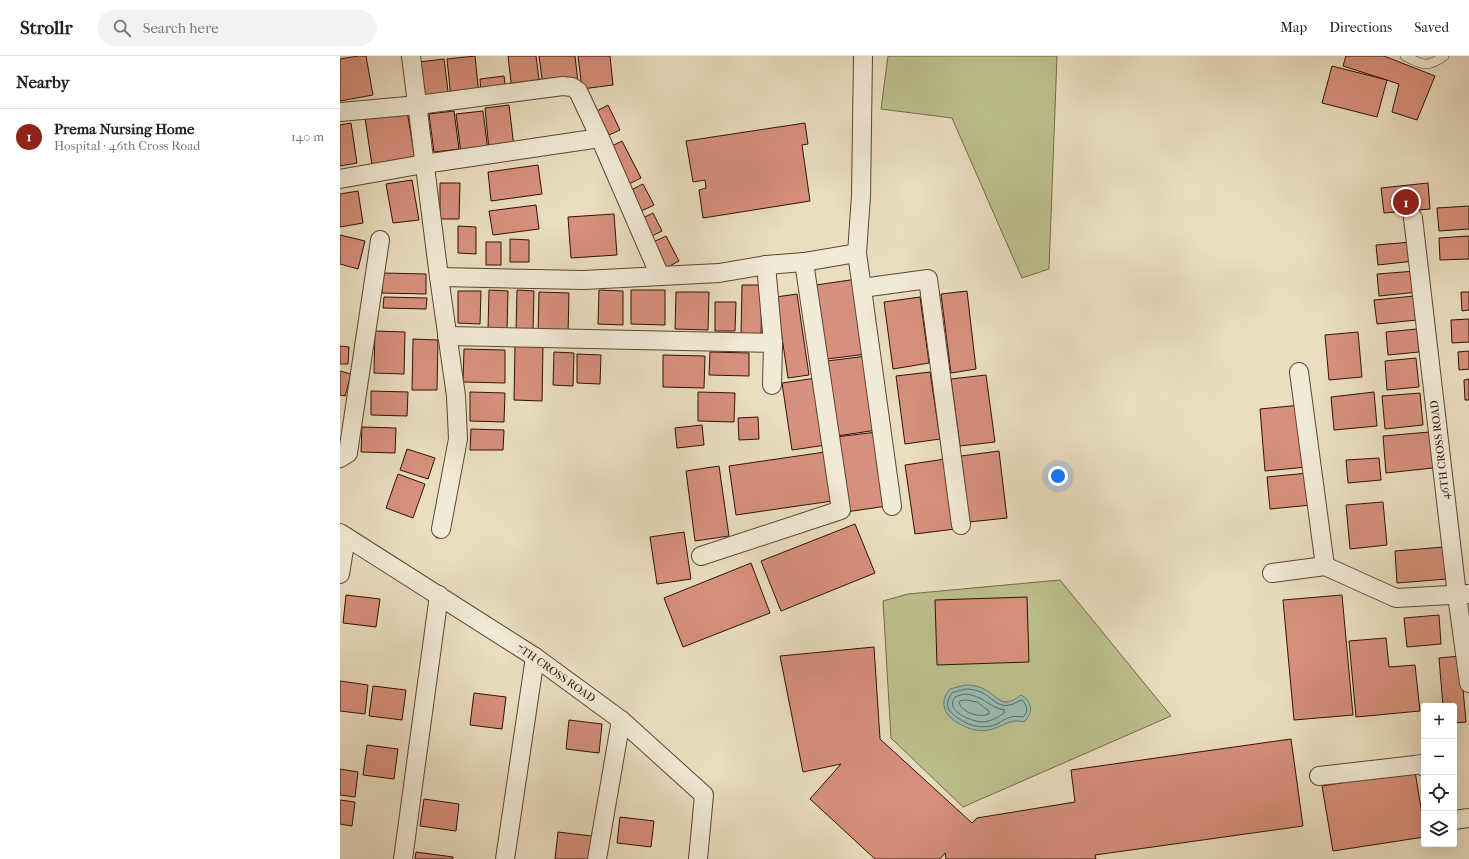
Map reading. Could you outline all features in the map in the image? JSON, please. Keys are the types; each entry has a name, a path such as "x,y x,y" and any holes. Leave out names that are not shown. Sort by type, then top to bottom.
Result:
{"street":[{"path":"410,56 418,105 424,164 456,396 458,439 441,529"},
{"path":"863,56 861,196 857,253 892,506"},
{"path":"340,112 418,105 564,86 572,87 578,91 600,138 660,276"},
{"path":"340,179 424,164 600,138"},
{"name":"46TH CROSS ROAD","path":"1413,218 1463,595 1469,683"},
{"path":"340,458 348,453 380,240"},
{"path":"439,277 584,280 719,273 804,262 857,253"},
{"path":"701,556 841,510 804,262"},
{"path":"766,266 773,343 772,384"},
{"path":"862,288 928,279 961,525"},
{"path":"447,336 773,343"},
{"path":"1299,372 1325,566"},
{"path":"340,574 343,535"},
{"name":"7TH CROSS ROAD","path":"343,535 535,657 621,720 704,795 698,859"},
{"path":"1272,573 1325,566 1396,598 1463,595"},
{"path":"403,859 439,595"},
{"path":"505,859 535,657"},
{"path":"597,859 621,720"},
{"path":"1319,776 1421,764"},
{"path":"1457,820 1469,818"}],"lane":[{"path":"1405,56 1425,65 1432,64 1444,56"}],"green space":[{"path":"888,56 1057,56 1049,269 1022,278 952,118 881,109"},
{"path":"1060,580 1171,716 963,807 891,738 883,601 908,594"}],"water":[{"path":"965,685 982,688 1001,701 1005,702 1009,702 1021,695 1028,700 1030,707 1029,714 1024,722 1011,722 984,731 974,730 964,726 949,716 944,706 944,701 945,696 950,689"}],"building":[{"path":"366,56 373,95 340,101 340,59"},
{"path":"475,56 479,95 451,98 447,59"},
{"path":"508,56 536,56 540,87 512,90"},
{"path":"539,56 575,56 578,82 543,87"},
{"path":"578,56 610,56 613,85 582,89"},
{"path":"1346,56 1384,56 1435,76 1417,120 1392,112 1399,84 1343,66"},
{"path":"444,59 449,99 423,102 419,62"},
{"path":"1332,66 1387,80 1377,117 1322,103"},
{"path":"504,76 506,91 481,94 480,79"},
{"path":"509,105 514,147 489,150 485,108"},
{"path":"608,105 620,130 605,137 593,113"},
{"path":"407,111 415,158 372,165 365,118"},
{"path":"454,111 459,149 434,152 429,114"},
{"path":"483,111 488,151 461,153 456,114"},
{"path":"351,123 357,163 340,166 340,125"},
{"path":"805,123 808,144 802,145 810,201 703,218 699,190 706,188 705,180 693,182 686,141"},
{"path":"622,141 641,178 627,185 608,148"},
{"path":"538,165 542,194 491,201 488,172"},
{"path":"412,180 419,220 393,223 386,184"},
{"path":"440,183 460,183 459,219 440,219"},
{"path":"1428,183 1430,209 1384,213 1381,188"},
{"path":"643,184 654,205 639,212 629,191"},
{"path":"358,191 363,223 340,227 340,194"},
{"path":"536,205 539,229 493,235 489,211"},
{"path":"1469,206 1469,229 1439,231 1437,208"},
{"path":"653,213 662,231 646,239 637,221"},
{"path":"614,214 617,255 571,258 568,217"},
{"path":"458,226 476,227 476,254 458,253"},
{"path":"340,235 365,241 358,269 340,264"},
{"path":"666,236 679,261 664,269 651,243"},
{"path":"1469,236 1469,259 1440,260 1439,238"},
{"path":"510,239 529,240 529,262 510,262"},
{"path":"486,242 501,242 501,265 486,265"},
{"path":"1412,242 1414,261 1378,265 1376,245"},
{"path":"1416,271 1419,292 1379,296 1377,274"},
{"path":"383,273 426,274 426,294 382,293"},
{"path":"857,279 867,354 827,359 816,285"},
{"path":"742,285 762,285 761,336 741,336"},
{"path":"489,290 508,291 507,330 488,330"},
{"path":"517,290 534,291 533,331 516,330"},
{"path":"599,290 623,291 623,325 598,324"},
{"path":"631,290 665,290 665,325 631,324"},
{"path":"458,291 481,291 480,324 458,323"},
{"path":"967,291 976,369 951,373 941,294"},
{"path":"539,292 569,293 568,335 538,334"},
{"path":"676,292 709,292 708,330 675,329"},
{"path":"1461,292 1469,292 1469,310 1462,311"},
{"path":"797,294 809,375 788,378 776,297"},
{"path":"1414,296 1417,320 1377,324 1374,300"},
{"path":"384,297 427,298 426,309 383,308"},
{"path":"920,297 929,363 893,369 884,302"},
{"path":"715,302 736,302 735,331 715,331"},
{"path":"1469,319 1469,342 1452,343 1451,320"},
{"path":"1417,329 1419,352 1388,355 1386,332"},
{"path":"375,331 405,332 404,374 374,373"},
{"path":"1358,332 1362,377 1329,380 1325,335"},
{"path":"413,339 438,340 437,390 412,390"},
{"path":"340,346 349,347 348,364 340,364"},
{"path":"515,346 543,347 542,401 514,400"},
{"path":"464,349 505,350 505,383 463,382"},
{"path":"1469,351 1469,369 1459,370 1458,352"},
{"path":"554,352 574,353 573,386 553,385"},
{"path":"710,352 749,353 749,376 709,375"},
{"path":"577,354 601,355 600,384 577,383"},
{"path":"663,355 705,356 704,388 663,387"},
{"path":"867,356 877,430 837,436 827,361"},
{"path":"1416,358 1419,387 1387,390 1385,361"},
{"path":"340,371 351,374 345,396 340,395"},
{"path":"930,372 940,439 905,444 896,376"},
{"path":"986,375 995,442 960,446 951,379"},
{"path":"816,378 826,445 792,450 782,383"},
{"path":"1469,379 1469,400 1465,400 1464,380"},
{"path":"371,391 408,392 407,416 371,415"},
{"path":"470,392 505,393 504,422 470,421"},
{"path":"698,392 735,393 734,422 698,421"},
{"path":"1374,392 1377,426 1334,430 1331,397"},
{"path":"1420,393 1423,425 1385,429 1382,396"},
{"path":"1301,405 1307,467 1265,471 1260,409"},
{"path":"758,417 759,439 739,440 738,418"},
{"path":"702,425 704,445 677,448 675,428"},
{"path":"362,427 396,428 395,453 361,452"},
{"path":"471,429 504,430 503,450 470,450"},
{"path":"877,432 887,506 846,512 836,437"},
{"path":"1430,432 1433,468 1386,473 1383,436"},
{"path":"407,449 435,458 428,479 400,470"},
{"path":"999,451 1007,518 969,522 961,456"},
{"path":"825,452 832,501 736,515 729,466"},
{"path":"1379,458 1381,480 1348,483 1346,460"},
{"path":"945,459 955,529 915,534 905,465"},
{"path":"719,466 729,536 695,541 686,471"},
{"path":"1308,473 1311,505 1270,509 1267,477"},
{"path":"398,474 425,484 413,518 386,508"},
{"path":"1383,502 1387,545 1350,549 1346,505"},
{"path":"855,524 875,573 781,611 761,561"},
{"path":"684,532 691,579 657,584 650,537"},
{"path":"1444,547 1447,579 1397,583 1395,551"},
{"path":"751,563 770,613 683,647 664,598"},
{"path":"346,595 380,599 376,627 343,623"},
{"path":"1342,595 1353,715 1294,720 1283,600"},
{"path":"1027,597 1029,662 937,665 935,600"},
{"path":"1439,615 1441,644 1407,647 1404,618"},
{"path":"1386,638 1389,667 1415,665 1420,711 1356,717 1349,641"},
{"path":"874,647 880,739 972,823 977,818 1075,802 1071,770 1291,739 1303,826 1095,855 1096,859 946,859 945,853 940,859 875,859 810,799 841,764 803,772 780,656"},
{"path":"1460,656 1466,722 1457,723 1457,703 1443,703 1439,658"},
{"path":"340,681 368,685 365,714 340,711"},
{"path":"373,686 406,690 402,720 369,716"},
{"path":"474,693 506,697 502,729 470,725"},
{"path":"569,720 602,724 599,753 566,749"},
{"path":"367,745 398,749 394,779 363,775"},
{"path":"340,769 358,772 355,797 340,795"},
{"path":"1415,771 1421,808 1421,837 1333,851 1322,786"},
{"path":"424,799 459,804 456,831 420,826"},
{"path":"340,800 355,802 352,826 340,824"},
{"path":"620,817 654,821 651,847 617,843"},
{"path":"558,832 592,836 589,859 555,859"},
{"path":"416,852 453,857 453,859 415,859"}],"place":[{"name":"Prema Nursing Home","path":"1406,202"}]}
